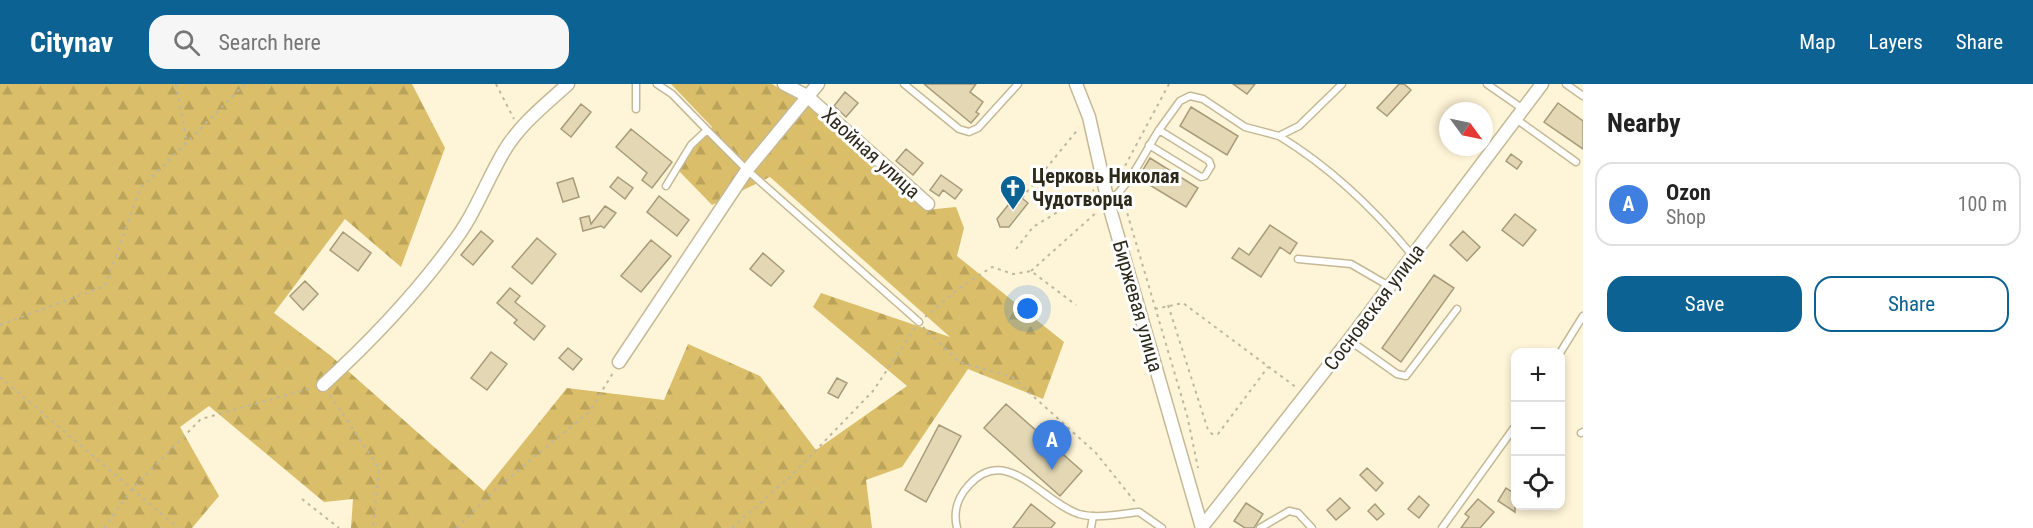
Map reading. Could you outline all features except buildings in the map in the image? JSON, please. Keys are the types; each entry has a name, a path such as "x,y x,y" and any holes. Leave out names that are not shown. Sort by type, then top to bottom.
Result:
{"street":[{"path":"323,385 371,341 452,245 474,213 503,152 520,130 568,84"},
{"name":"Хвойная улица","path":"784,84 807,96 928,204"},
{"path":"619,362 747,170 818,84"},
{"name":"Биржевая улица","path":"1076,84 1089,117 1108,202 1202,528"},
{"name":"Сосновская улица","path":"1202,528 1349,340 1542,84"}],"lane":[{"path":"636,84 636,109"},
{"path":"657,84 672,94 747,170 919,322"},
{"path":"904,84 959,129 969,132 978,128 1018,84"},
{"path":"1279,136 1299,126 1342,84"},
{"path":"1487,84 1576,162"},
{"path":"1566,84 1583,96"},
{"path":"1108,202 1120,191 1180,101 1190,96 1203,99 1245,127 1279,136 1304,151 1343,183 1388,226 1413,256"},
{"path":"666,186 691,145 707,130"},
{"path":"1149,145 1200,177 1205,177 1211,166 1209,161 1159,130"},
{"path":"1298,259 1351,264 1390,286"},
{"path":"1349,340 1396,374 1406,376 1457,309"},
{"path":"1563,348 1583,316"},
{"path":"1442,528 1511,431"},
{"path":"957,528 957,503 962,493 982,474 996,471 1010,472 1024,478 1066,508 1093,516 1139,512 1162,528"},
{"path":"1260,528 1289,511 1298,513 1312,528"},
{"path":"1091,528 1093,516"}],"path":[{"path":"176,84 187,142"},
{"path":"0,325 105,286 140,189 245,84"},
{"path":"496,84 520,130"},
{"path":"1170,84 1118,177 1120,191 1187,415 1199,472"},
{"path":"1022,198 1089,117"},
{"path":"1016,249 1033,227 1088,193 1105,186"},
{"path":"732,528 791,476 873,391 919,322 958,289 992,267 1013,274 1031,272 1108,202"},
{"path":"1031,272 1076,305"},
{"path":"1155,309 1183,303 1306,395"},
{"path":"1168,305 1208,430 1212,434 1218,434 1268,367"},
{"path":"919,322 959,362 1012,377 1096,453 1145,514"},
{"path":"457,528 498,487 589,412 619,362"},
{"path":"0,377 178,528"},
{"path":"104,528 132,489 201,419 323,385 379,468 373,528"},
{"path":"302,499 339,528"}],"green space":[{"path":"0,84 412,84 445,148 401,267 345,219 274,313 331,356 484,491 567,388 664,400 688,344 760,376 816,450 907,386 813,307 821,293 950,337 770,177 712,205 677,169 712,127 671,84 772,84 821,113 926,210 956,207 964,228 957,256 1064,342 1043,399 968,369 902,467 866,480 872,528 351,528 353,499 324,502 209,406 180,427 219,496 192,528 0,528"}],"place":[{"name":"Церковь Николая Чудотворца","path":"1013,211"},
{"name":"Ozon","path":"1052,470"}]}
